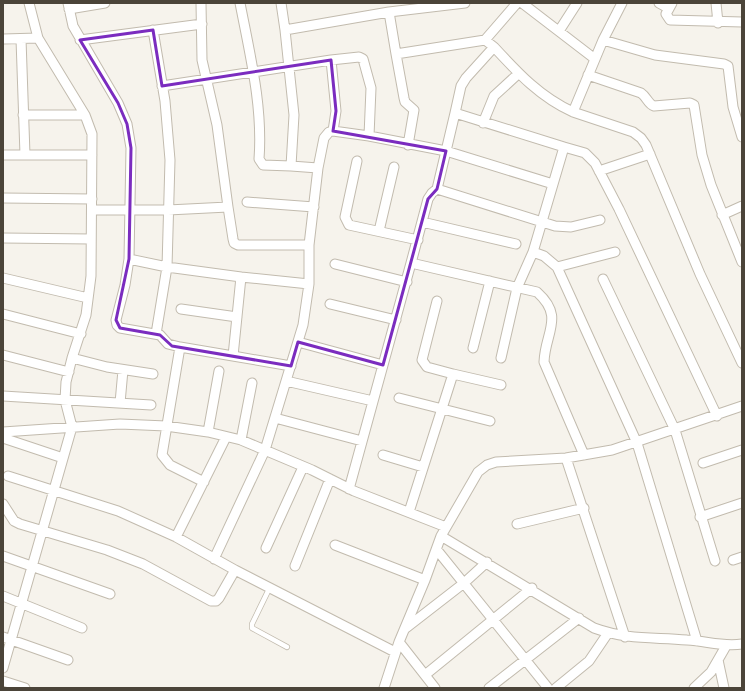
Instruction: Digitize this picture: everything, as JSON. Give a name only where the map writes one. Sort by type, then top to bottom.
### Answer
[{"type":"street","points":[[3,668],[6,639],[21,603],[72,427],[65,400],[72,358],[86,315],[91,276],[92,134],[85,115],[48,57],[38,38],[29,3]]},
{"type":"street","points":[[105,3],[69,6],[73,26],[80,40],[118,103],[127,124],[131,148],[129,259],[125,285],[116,320],[117,325],[120,328],[156,334],[163,338],[168,344],[180,347],[291,366]]},
{"type":"street","points":[[201,3],[202,60],[217,124],[234,243],[238,245],[309,245]]},
{"type":"street","points":[[240,3],[253,73],[259,120],[260,163],[318,168]]},
{"type":"street","points":[[280,3],[285,30],[294,115],[291,166]]},
{"type":"street","points":[[285,30],[389,12],[465,3]]},
{"type":"street","points":[[396,54],[485,40],[517,3]]},
{"type":"street","points":[[522,3],[595,59]]},
{"type":"street","points":[[560,31],[577,3]]},
{"type":"street","points":[[573,112],[603,40],[622,3]]},
{"type":"street","points":[[659,3],[670,6],[666,14],[670,20],[718,23],[742,22]]},
{"type":"street","points":[[716,3],[718,23]]},
{"type":"street","points":[[389,12],[405,102],[414,110],[408,145]]},
{"type":"street","points":[[80,40],[202,24]]},
{"type":"street","points":[[153,30],[168,126],[170,160],[168,267],[156,334]]},
{"type":"street","points":[[21,38],[25,155]]},
{"type":"street","points":[[3,39],[38,38]]},
{"type":"street","points":[[485,40],[518,74],[536,90],[556,104],[573,112],[633,132],[641,138],[650,154],[700,274],[742,364]]},
{"type":"street","points":[[603,40],[655,55],[724,64],[728,66],[734,107],[742,137]]},
{"type":"street","points":[[349,489],[407,282],[428,199],[437,189],[461,86],[494,48]]},
{"type":"street","points":[[162,86],[359,57],[366,63],[371,88],[369,136]]},
{"type":"street","points":[[331,60],[336,111],[333,130]]},
{"type":"street","points":[[483,123],[494,96],[518,74]]},
{"type":"street","points":[[588,75],[641,93],[645,95],[651,105],[654,106],[690,103],[694,105],[702,156],[722,215],[742,262]]},
{"type":"street","points":[[454,113],[585,153],[591,158],[619,209],[717,416]]},
{"type":"street","points":[[23,115],[85,115]]},
{"type":"street","points":[[214,559],[265,450],[303,325],[309,284],[309,245],[318,168],[324,138],[329,132],[333,130],[446,151],[553,184]]},
{"type":"street","points":[[501,358],[518,288],[533,252],[564,147]]},
{"type":"street","points":[[3,155],[92,154]]},
{"type":"street","points":[[599,171],[650,154]]},
{"type":"street","points":[[357,161],[345,217],[346,222],[349,225],[418,240]]},
{"type":"street","points":[[379,231],[394,167]]},
{"type":"street","points":[[437,189],[542,223],[564,227],[600,220]]},
{"type":"street","points":[[3,198],[92,199]]},
{"type":"street","points":[[247,202],[314,207]]},
{"type":"street","points":[[722,215],[742,206]]},
{"type":"street","points":[[92,210],[130,211],[228,207]]},
{"type":"street","points":[[422,222],[516,244]]},
{"type":"street","points":[[3,238],[92,239]]},
{"type":"street","points":[[533,252],[544,256],[557,267],[637,443],[697,640]]},
{"type":"street","points":[[557,267],[615,252]]},
{"type":"street","points":[[129,259],[168,267],[309,284]]},
{"type":"street","points":[[411,263],[536,292],[549,305],[552,320],[544,354],[544,362],[584,455]]},
{"type":"street","points":[[335,264],[407,282]]},
{"type":"street","points":[[233,356],[241,277]]},
{"type":"street","points":[[3,278],[88,298]]},
{"type":"street","points":[[603,279],[674,430],[714,561]]},
{"type":"street","points":[[473,348],[490,281]]},
{"type":"street","points":[[437,302],[422,360],[427,367],[501,385]]},
{"type":"street","points":[[330,304],[396,320]]},
{"type":"street","points":[[181,309],[237,317]]},
{"type":"street","points":[[3,314],[81,334]]},
{"type":"street","points":[[298,342],[383,365]]},
{"type":"street","points":[[180,347],[162,455],[166,461],[204,482]]},
{"type":"street","points":[[3,355],[69,372]]},
{"type":"street","points":[[72,358],[123,370],[153,374]]},
{"type":"street","points":[[120,403],[123,370]]},
{"type":"street","points":[[208,432],[219,371]]},
{"type":"street","points":[[409,512],[453,374]]},
{"type":"street","points":[[286,381],[373,401]]},
{"type":"street","points":[[241,440],[252,383]]},
{"type":"street","points":[[3,396],[151,405]]},
{"type":"street","points":[[399,398],[442,410],[490,420]]},
{"type":"street","points":[[384,688],[395,652],[437,550],[441,536],[478,472],[487,465],[496,462],[566,458],[637,443],[742,406]]},
{"type":"street","points":[[275,418],[362,440]]},
{"type":"street","points":[[3,432],[120,424],[166,426],[208,432],[241,440],[330,479],[349,489],[446,527]]},
{"type":"street","points":[[176,537],[226,437]]},
{"type":"street","points":[[3,438],[63,458]]},
{"type":"street","points":[[703,463],[742,450]]},
{"type":"street","points":[[383,455],[423,467]]},
{"type":"street","points":[[566,458],[584,508],[625,637]]},
{"type":"street","points":[[266,548],[303,467]]},
{"type":"street","points":[[8,476],[118,511],[176,537],[214,559],[395,652]]},
{"type":"street","points":[[295,566],[330,479]]},
{"type":"street","points":[[700,518],[742,502]]},
{"type":"street","points":[[3,504],[14,521],[42,531],[107,550],[143,564],[211,601],[219,598],[235,570]]},
{"type":"street","points":[[517,524],[584,508]]},
{"type":"street","points":[[441,536],[532,588],[594,628],[625,637],[697,640],[726,646],[742,644]]},
{"type":"street","points":[[335,545],[425,580]]},
{"type":"street","points":[[437,550],[548,688]]},
{"type":"street","points":[[3,556],[110,594]]},
{"type":"street","points":[[404,629],[464,583],[487,562]]},
{"type":"street","points":[[425,675],[532,588]]},
{"type":"street","points":[[3,596],[82,628]]},
{"type":"street","points":[[489,688],[525,658],[579,618]]},
{"type":"street","points":[[556,688],[589,661],[608,633]]},
{"type":"street","points":[[6,639],[68,660]]},
{"type":"street","points":[[399,642],[435,688]]},
{"type":"street","points":[[694,688],[711,672],[726,646]]},
{"type":"street","points":[[718,660],[724,688]]},
{"type":"street","points":[[3,680],[24,688]]},
{"type":"lane","points":[[270,587],[252,624],[252,628],[287,647]]},
{"type":"highlighted area","points":[[153,30],[162,86],[331,60],[336,111],[333,131],[446,151],[437,189],[428,199],[383,365],[298,342],[291,366],[172,346],[160,335],[120,328],[116,320],[129,259],[131,148],[127,124],[118,103],[80,40]]}]
